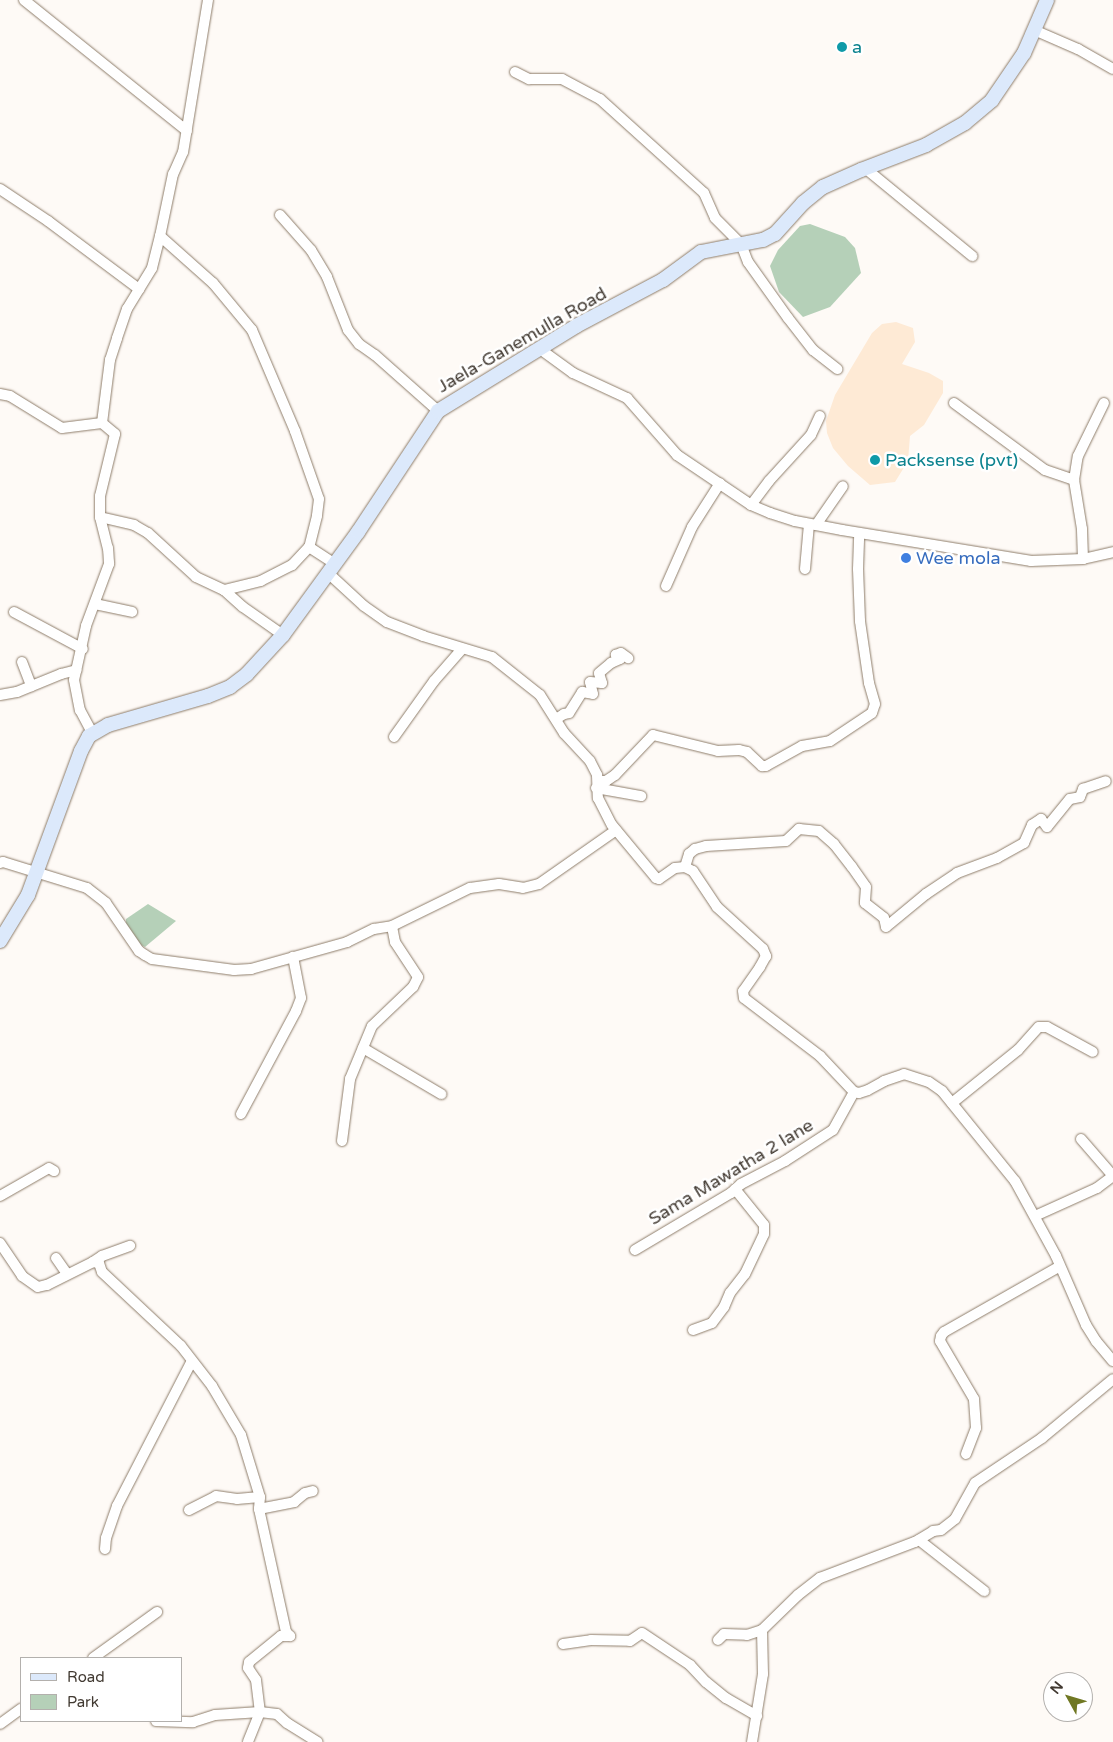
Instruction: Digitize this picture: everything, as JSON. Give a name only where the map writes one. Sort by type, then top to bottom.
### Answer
[{"type":"main road","name":"Jaela-Ganemulla Road","points":[[92,733],[108,725],[208,696],[230,687],[253,669],[284,635],[330,568],[358,532],[438,411],[540,350],[576,326],[663,280],[701,252],[763,240],[775,234],[812,194],[865,168],[946,135],[992,100],[1024,53],[1047,0]]},
{"type":"main road","points":[[0,941],[28,895],[81,751],[92,733]]},
{"type":"street","points":[[24,0],[187,131]]},
{"type":"street","points":[[102,423],[110,360],[127,309],[152,268],[173,174],[183,152],[208,0]]},
{"type":"street","points":[[1034,30],[1078,49],[1113,69]]},
{"type":"street","points":[[515,72],[529,79],[562,79],[600,99],[704,193],[715,218],[741,244],[748,262],[788,318],[813,350],[837,369]]},
{"type":"street","points":[[865,168],[972,256]]},
{"type":"street","points":[[0,189],[48,221],[139,289]]},
{"type":"street","points":[[280,215],[311,250],[327,277],[348,330],[359,344],[375,354],[438,411]]},
{"type":"street","points":[[160,236],[213,283],[252,330],[295,431],[319,499],[314,535],[309,547],[292,565],[276,575],[246,586],[224,590]]},
{"type":"street","points":[[540,350],[573,373],[627,398],[677,455],[751,505],[770,513],[812,524],[859,533],[1031,561],[1083,559],[1113,552]]},
{"type":"street","points":[[0,394],[10,396],[62,428],[102,423],[115,434],[100,496],[100,517],[108,548],[109,564],[86,626],[74,680],[80,710],[92,733]]},
{"type":"street","points":[[954,403],[1045,470],[1074,480]]},
{"type":"street","points":[[1083,559],[1082,529],[1074,480],[1078,456],[1104,403]]},
{"type":"street","points":[[751,505],[769,481],[811,435],[820,416]]},
{"type":"street","points":[[666,586],[692,527],[720,483]]},
{"type":"street","points":[[805,569],[812,524],[843,486]]},
{"type":"street","points":[[100,517],[134,526],[148,533],[196,577],[224,590],[243,607],[284,635]]},
{"type":"street","points":[[597,784],[615,775],[653,735],[718,751],[739,750],[747,752],[755,762],[766,766],[802,746],[830,741],[872,713],[874,704],[860,621],[859,533]]},
{"type":"street","points":[[309,547],[330,568],[358,602],[387,622],[423,636],[492,657],[540,695],[564,732],[590,762],[597,784],[598,798],[616,830],[656,878],[659,880],[675,868],[685,867],[693,872],[717,907],[763,949],[766,956],[760,968],[743,991],[744,998],[820,1056],[854,1092],[868,1090],[884,1081],[904,1074],[929,1082],[942,1091],[1015,1181],[1036,1216],[1086,1325],[1096,1341],[1113,1361]]},
{"type":"street","points":[[95,604],[132,612]]},
{"type":"street","points":[[14,612],[82,650]]},
{"type":"street","points":[[394,737],[434,681],[462,649]]},
{"type":"street","points":[[556,719],[564,714],[569,714],[582,692],[593,694],[590,682],[602,683],[600,673],[611,663],[620,659],[616,655],[621,653],[628,658]]},
{"type":"street","points":[[22,662],[31,686]]},
{"type":"street","points":[[0,695],[17,692],[77,670]]},
{"type":"street","points":[[685,867],[690,854],[695,849],[706,846],[786,841],[799,829],[819,831],[834,844],[852,867],[866,888],[865,903],[884,918],[886,927],[926,894],[957,873],[996,858],[1024,843],[1032,825],[1041,819],[1047,827],[1070,799],[1080,797],[1083,788],[1106,781]]},
{"type":"street","points":[[597,784],[641,796]]},
{"type":"street","points":[[0,863],[4,862],[87,888],[106,903],[139,951],[152,959],[234,970],[251,969],[347,942],[374,929],[392,926],[470,888],[499,884],[523,888],[539,884],[616,830]]},
{"type":"street","points":[[342,1141],[350,1079],[372,1026],[413,987],[418,977],[394,942],[392,926]]},
{"type":"street","points":[[241,1114],[296,1011],[301,998],[292,957]]},
{"type":"street","points":[[952,1103],[1018,1050],[1039,1027],[1047,1027],[1093,1052]]},
{"type":"street","points":[[363,1048],[441,1094]]},
{"type":"street","name":"Sama Mawatha 2 lane","points":[[635,1250],[785,1161],[833,1130],[854,1092]]},
{"type":"street","points":[[1036,1216],[1097,1188],[1113,1176],[1081,1139]]},
{"type":"street","points":[[0,1196],[49,1168],[54,1171]]},
{"type":"street","points":[[693,1330],[712,1323],[724,1307],[730,1293],[745,1274],[764,1234],[764,1225],[735,1189]]},
{"type":"street","points":[[0,1243],[22,1276],[38,1287],[47,1286],[102,1256],[130,1246]]},
{"type":"street","points":[[56,1258],[67,1274]]},
{"type":"street","points":[[93,1262],[99,1263],[102,1272],[174,1338],[212,1386],[241,1435],[260,1497],[259,1509],[286,1632],[290,1636],[281,1636],[249,1662],[248,1668],[257,1687],[260,1712],[248,1742]]},
{"type":"street","points":[[966,1454],[976,1428],[974,1399],[940,1341],[941,1336],[1060,1266]]},
{"type":"street","points":[[105,1549],[106,1538],[117,1506],[192,1361]]},
{"type":"street","points":[[718,1640],[724,1634],[747,1635],[762,1630],[798,1595],[820,1578],[919,1540],[932,1531],[941,1530],[954,1519],[975,1483],[1072,1416],[1113,1379]]},
{"type":"street","points":[[259,1509],[294,1502],[312,1490]]},
{"type":"street","points":[[189,1510],[216,1496],[237,1499],[260,1497]]},
{"type":"street","points":[[919,1540],[984,1591]]},
{"type":"street","points":[[94,1657],[157,1612]]},
{"type":"street","points":[[752,1742],[763,1674],[762,1630]]},
{"type":"street","points":[[563,1644],[592,1640],[630,1642],[642,1634],[690,1665],[706,1682],[726,1698],[757,1716]]},
{"type":"street","points":[[0,1724],[20,1710]]},
{"type":"street","points":[[182,1722],[193,1722],[215,1715],[260,1712],[277,1714],[287,1723],[317,1742]]},
{"type":"shaded area","points":[[896,322],[913,328],[915,342],[902,364],[929,373],[943,381],[943,393],[924,425],[910,436],[908,461],[895,482],[870,485],[848,466],[833,448],[827,433],[826,421],[835,395],[872,333],[882,324]]},
{"type":"green space","points":[[810,224],[845,237],[855,248],[861,273],[830,307],[803,317],[779,292],[770,266],[778,250],[800,226]]},
{"type":"green space","points":[[148,904],[176,921],[145,947],[141,945],[126,923],[126,919]]},
{"type":"place","name":"a","points":[[842,47]]},
{"type":"place","name":"Packsense (pvt)","points":[[875,460]]},
{"type":"place","name":"Wee mola","points":[[906,558]]}]
